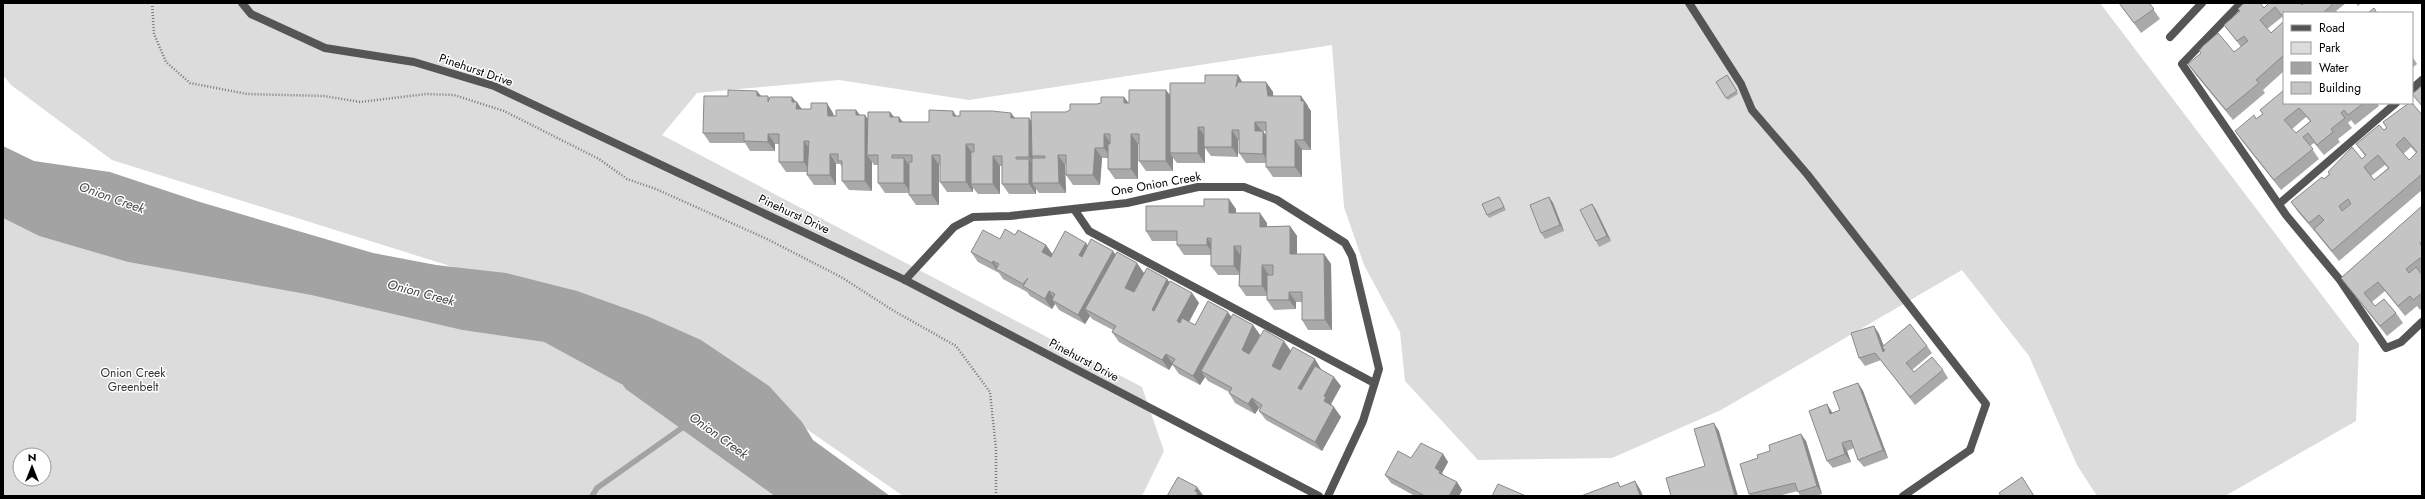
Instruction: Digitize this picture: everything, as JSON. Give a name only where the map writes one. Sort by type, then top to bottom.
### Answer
[{"type":"street","name":"Pinehurst Drive","points":[[242,3],[251,14],[326,48],[414,62],[494,86],[905,280],[1319,496]]},
{"type":"street","points":[[1689,3],[1741,84],[1752,110],[1807,174],[1986,404],[1970,450],[1903,496]]},
{"type":"street","points":[[2170,37],[2202,3]]},
{"type":"street","points":[[2241,3],[2182,64],[2279,204],[2340,280],[2386,348],[2401,342],[2422,322]]},
{"type":"street","points":[[2413,88],[2422,80]]},
{"type":"street","points":[[2279,204],[2395,104]]},
{"type":"street","name":"One Onion Creek","points":[[905,280],[954,227],[973,217],[1127,203],[1198,187],[1244,187],[1277,200],[1345,243],[1352,256],[1379,369],[1363,421],[1328,496]]},
{"type":"street","points":[[1074,209],[1089,231],[1374,383]]},
{"type":"path","points":[[152,3],[154,34],[166,62],[190,83],[247,94],[324,96],[360,102],[426,94],[454,95],[504,111],[599,159],[627,179],[656,189],[767,239],[841,277],[894,311],[956,346],[990,392],[996,449],[996,496]]},
{"type":"green space","points":[[3,3],[2100,3],[2359,344],[2356,421],[2225,496],[2097,496],[2077,465],[2029,356],[1962,270],[1721,410],[1612,458],[1478,460],[1405,381],[1400,332],[1364,265],[1344,207],[1332,45],[969,100],[839,80],[697,93],[662,135],[1142,387],[1164,451],[1142,496],[903,496],[673,336],[112,160],[11,85],[3,75]]},
{"type":"green space","name":"Onion Creek Greenbelt","points":[[3,218],[39,236],[128,262],[311,295],[462,330],[544,342],[621,384],[688,408],[772,485],[787,496],[3,496]]},
{"type":"water","points":[[3,146],[34,161],[110,172],[200,202],[373,253],[436,265],[506,273],[577,291],[647,316],[701,340],[769,386],[802,422],[813,440],[890,496],[787,496],[772,485],[688,408],[621,384],[544,342],[462,330],[311,295],[128,262],[39,236],[3,218]]},
{"type":"building","points":[[2119,3],[2149,3],[2154,9],[2134,23]]},
{"type":"building","points":[[2244,3],[2260,3],[2264,8],[2268,4],[2267,3],[2301,3],[2302,5],[2304,3],[2331,3],[2332,5],[2324,12],[2283,12],[2283,17],[2275,7],[2260,20],[2271,33],[2283,22],[2283,56],[2256,80],[2259,83],[2226,110],[2188,64],[2201,53],[2199,51],[2203,46],[2218,33],[2234,52],[2248,41],[2244,36],[2237,41],[2224,25],[2240,11],[2238,9]]},
{"type":"building","points":[[2374,8],[2376,12],[2369,12]]},
{"type":"building","points":[[1205,75],[1238,75],[1236,87],[1238,82],[1266,82],[1268,96],[1301,96],[1301,101],[1304,101],[1304,140],[1295,140],[1295,167],[1266,167],[1266,122],[1255,122],[1255,131],[1263,131],[1263,154],[1239,153],[1239,130],[1232,130],[1232,147],[1204,147],[1204,127],[1198,127],[1198,153],[1170,153],[1170,83],[1205,83]]},
{"type":"building","points":[[1727,75],[1737,91],[1726,98],[1716,82]]},
{"type":"building","points":[[2422,86],[2422,106],[2413,95],[2413,93]]},
{"type":"building","points":[[728,90],[757,91],[757,96],[768,96],[768,102],[770,97],[792,97],[792,102],[797,102],[796,109],[811,109],[811,103],[827,103],[828,116],[836,116],[836,110],[856,110],[856,115],[865,115],[865,181],[842,181],[842,161],[838,161],[838,154],[830,154],[830,175],[807,175],[809,141],[804,141],[804,162],[779,162],[779,134],[768,134],[768,142],[744,141],[744,133],[703,133],[704,96],[728,96]]},
{"type":"building","points":[[1129,90],[1166,90],[1166,161],[1139,161],[1139,134],[1131,134],[1131,169],[1108,169],[1108,144],[1110,144],[1110,134],[1104,134],[1104,148],[1095,148],[1093,175],[1066,175],[1066,155],[1058,155],[1059,183],[1032,183],[1032,158],[1045,158],[1045,156],[1032,156],[1031,112],[1066,112],[1070,110],[1070,104],[1097,104],[1101,103],[1101,97],[1124,97],[1124,103],[1129,103]]},
{"type":"building","points":[[2283,91],[2283,104],[2363,104],[2348,115],[2344,110],[2341,113],[2345,118],[2331,129],[2333,132],[2317,145],[2308,133],[2303,137],[2313,149],[2274,180],[2235,131],[2254,115],[2256,119],[2263,114],[2260,110]],"holes":[[[2299,108],[2311,121],[2296,133],[2284,120]]]},
{"type":"building","points":[[2408,104],[2413,104],[2422,115],[2422,174],[2332,251],[2314,229],[2324,220],[2319,215],[2309,223],[2291,202],[2322,177],[2324,179],[2330,174],[2328,172],[2352,147],[2362,159],[2366,155],[2356,144],[2379,125],[2384,130],[2387,128],[2383,122]],"holes":[[[2404,137],[2417,152],[2409,160],[2396,145]],[[2378,155],[2389,168],[2374,180],[2364,167]],[[2348,199],[2351,204],[2342,211],[2339,206]]]},
{"type":"building","points":[[929,110],[953,111],[953,116],[960,116],[960,111],[992,111],[1011,113],[1011,118],[1029,118],[1029,157],[1016,157],[1016,159],[1029,159],[1029,184],[1002,184],[1002,156],[993,156],[993,184],[971,184],[971,152],[974,152],[974,144],[966,144],[966,182],[940,182],[940,155],[932,155],[932,195],[909,195],[909,162],[912,162],[912,155],[892,155],[892,158],[904,158],[904,183],[878,183],[878,155],[867,155],[868,112],[890,112],[890,117],[899,117],[899,122],[929,122]]},
{"type":"building","points":[[1499,197],[1504,207],[1487,215],[1482,204]]},
{"type":"building","points":[[1549,197],[1560,225],[1541,233],[1530,205]]},
{"type":"building","points":[[1204,199],[1229,199],[1229,213],[1260,213],[1260,227],[1290,226],[1290,254],[1324,254],[1325,320],[1302,320],[1302,292],[1289,292],[1289,300],[1267,300],[1267,275],[1273,275],[1273,265],[1262,265],[1262,286],[1239,286],[1241,246],[1234,246],[1234,266],[1211,266],[1211,238],[1207,238],[1207,245],[1177,245],[1177,231],[1146,231],[1146,206],[1204,206]]},
{"type":"building","points":[[1592,204],[1607,236],[1596,241],[1580,210]]},
{"type":"building","points":[[2422,206],[2422,242],[2420,243],[2422,246],[2422,260],[2420,258],[2406,269],[2409,273],[2416,267],[2422,275],[2422,293],[2413,300],[2410,296],[2398,306],[2378,282],[2364,293],[2375,306],[2384,299],[2396,313],[2380,326],[2341,278]]},
{"type":"building","points":[[1005,229],[1015,235],[1018,230],[1046,245],[1042,252],[1051,257],[1065,231],[1086,243],[1079,255],[1082,257],[1091,239],[1113,251],[1078,315],[1052,300],[1055,294],[1049,291],[1045,299],[1023,286],[1028,278],[1023,284],[996,269],[999,264],[993,261],[992,263],[971,252],[983,230],[1000,239]]},
{"type":"building","points":[[1117,252],[1137,263],[1125,288],[1134,292],[1147,268],[1167,279],[1152,310],[1154,311],[1170,281],[1192,293],[1177,321],[1180,323],[1182,318],[1195,325],[1208,301],[1228,312],[1193,376],[1172,364],[1175,359],[1166,354],[1162,360],[1112,332],[1116,326],[1085,309]]},
{"type":"building","points":[[1233,314],[1253,325],[1242,350],[1249,354],[1264,330],[1284,341],[1272,366],[1280,370],[1293,347],[1315,359],[1298,388],[1301,390],[1315,366],[1334,377],[1324,396],[1326,397],[1324,401],[1334,407],[1315,442],[1259,411],[1262,405],[1252,398],[1248,404],[1229,393],[1232,388],[1201,371]]},
{"type":"building","points":[[1910,324],[1927,346],[1906,363],[1914,372],[1932,357],[1943,370],[1910,397],[1875,353],[1859,358],[1851,333],[1874,326],[1883,352],[1885,350],[1882,347]]},
{"type":"building","points":[[1858,383],[1883,450],[1858,460],[1851,440],[1842,443],[1845,454],[1827,461],[1809,411],[1827,404],[1830,414],[1840,410],[1833,392]]},
{"type":"building","points":[[1714,423],[1735,496],[1671,496],[1666,478],[1705,466],[1694,429]]},
{"type":"building","points":[[1801,434],[1817,486],[1798,492],[1795,483],[1749,494],[1740,464],[1758,458],[1757,455],[1770,451],[1769,445]]},
{"type":"building","points":[[1421,443],[1443,454],[1435,468],[1440,471],[1439,473],[1457,482],[1449,496],[1425,496],[1385,475],[1398,451],[1411,458]]},
{"type":"building","points":[[1178,477],[1197,487],[1195,491],[1198,493],[1196,496],[1167,496]]},
{"type":"building","points":[[2022,477],[2034,496],[2001,496],[1999,493]]},
{"type":"building","points":[[1635,481],[1640,496],[1581,496],[1618,482],[1620,487]]},
{"type":"building","points":[[1498,484],[1526,496],[1492,496]]},
{"type":"waterway","name":"Onion Creek","points":[[638,377],[804,496]]},
{"type":"waterway","points":[[592,496],[597,488],[696,418]]}]
